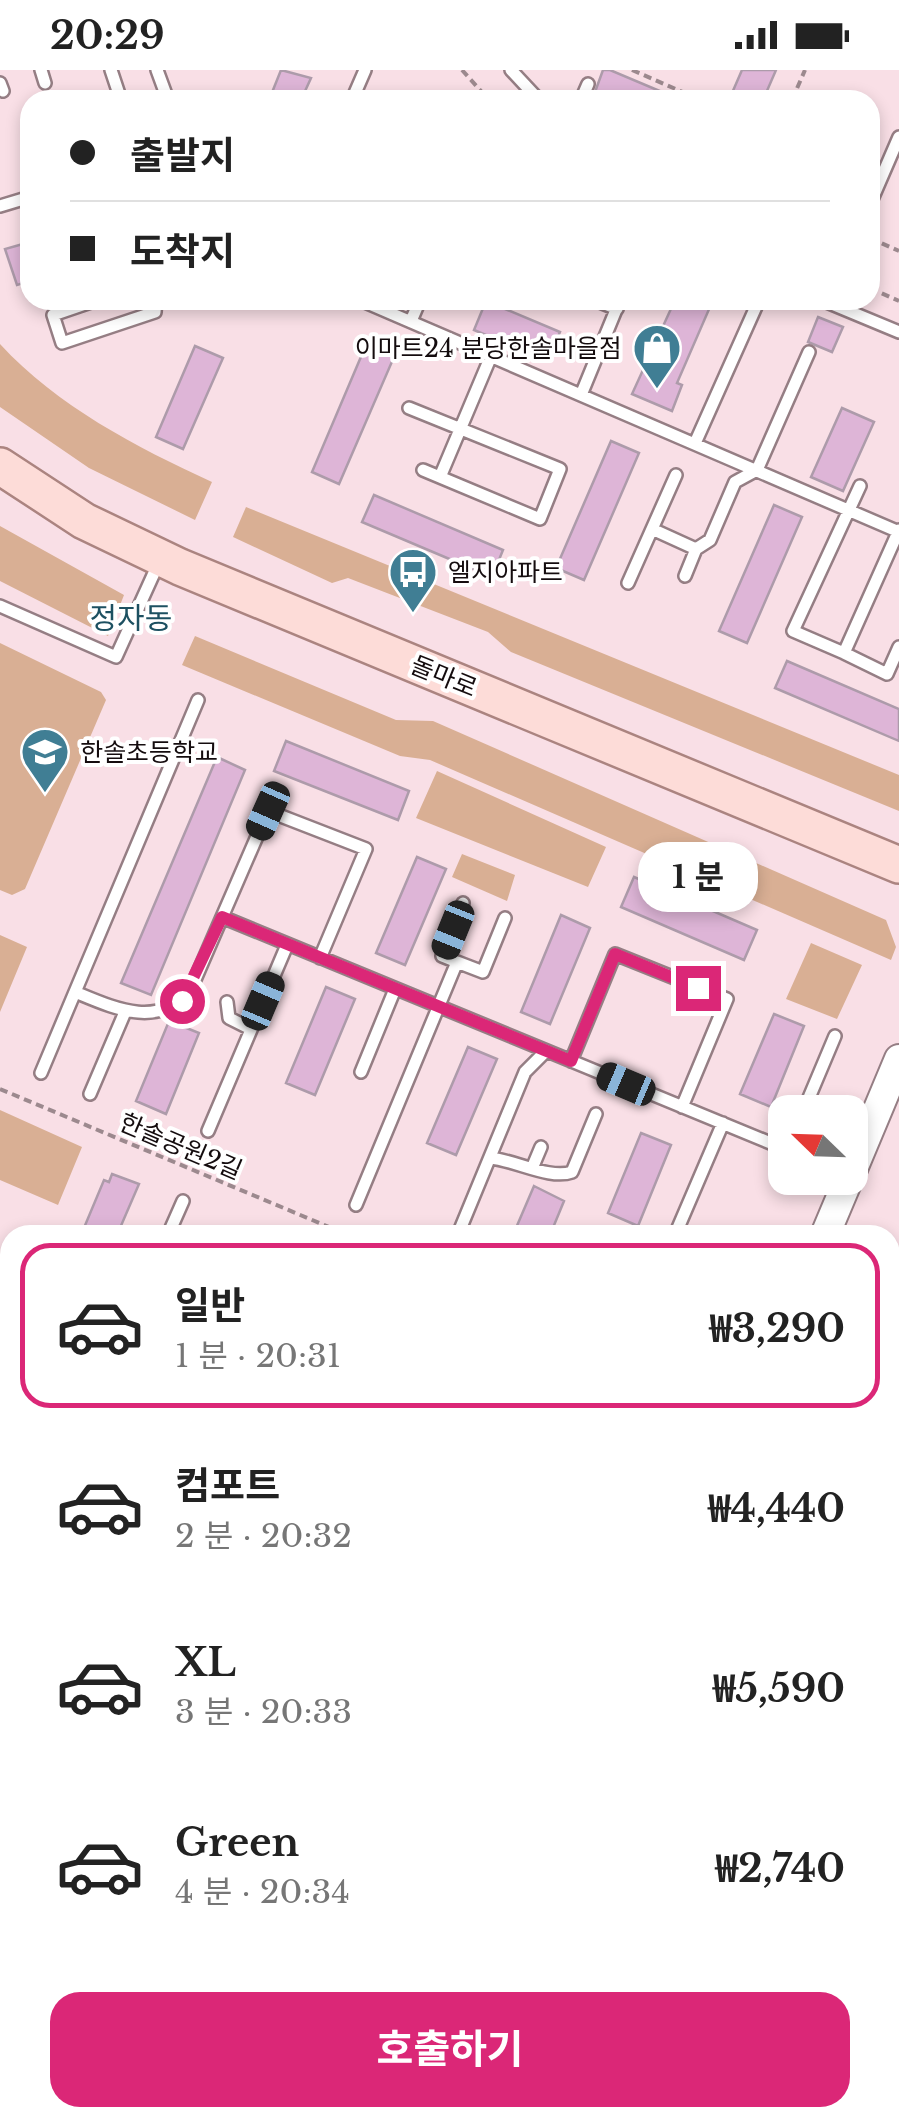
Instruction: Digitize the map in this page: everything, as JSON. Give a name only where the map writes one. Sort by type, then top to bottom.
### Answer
[{"type":"main road","name":"돌마로","points":[[0,466],[67,512],[161,558],[899,865]]},
{"type":"street","points":[[868,1133],[899,1058]]},
{"type":"street","points":[[829,1225],[842,1195]]},
{"type":"lane","points":[[42,70],[46,84]]},
{"type":"lane","points":[[511,70],[530,90]]},
{"type":"lane","points":[[585,90],[588,84]]},
{"type":"lane","points":[[880,181],[899,137]]},
{"type":"lane","points":[[64,310],[47,315],[62,343],[155,310]]},
{"type":"lane","points":[[384,310],[899,531],[844,653]]},
{"type":"lane","points":[[411,321],[416,310]]},
{"type":"lane","points":[[581,395],[616,310]]},
{"type":"lane","points":[[696,441],[755,310]]},
{"type":"lane","points":[[846,310],[899,332]]},
{"type":"lane","points":[[684,576],[696,549],[710,540],[735,482],[756,470],[809,352]]},
{"type":"lane","points":[[440,477],[491,356]]},
{"type":"lane","points":[[409,408],[560,469],[540,519],[424,470]]},
{"type":"lane","points":[[628,584],[676,474]]},
{"type":"lane","points":[[860,486],[793,631],[887,674],[899,647]]},
{"type":"lane","points":[[652,529],[696,549]]},
{"type":"lane","points":[[0,606],[116,657],[161,558]]},
{"type":"lane","points":[[41,1073],[198,700]]},
{"type":"lane","points":[[75,992],[125,1012],[156,1012],[182,1001],[268,811],[366,849],[320,958]]},
{"type":"lane","points":[[464,904],[442,956],[483,972],[505,918]]},
{"type":"lane","points":[[222,917],[768,1142]]},
{"type":"lane","points":[[208,1132],[287,945]]},
{"type":"lane","points":[[571,1061],[615,954],[726,999],[682,1106]]},
{"type":"lane","points":[[356,1205],[457,962]]},
{"type":"lane","points":[[361,1072],[395,989]]},
{"type":"lane","points":[[228,1002],[229,1018],[252,1029]]},
{"type":"lane","points":[[90,1094],[125,1012]]},
{"type":"lane","points":[[810,1095],[835,1036]]},
{"type":"lane","points":[[462,1225],[526,1072],[546,1051]]},
{"type":"lane","points":[[490,1158],[560,1176],[572,1172],[596,1114]]},
{"type":"lane","points":[[679,1225],[722,1123]]},
{"type":"lane","points":[[533,1166],[541,1147]]},
{"type":"lane","points":[[172,1225],[183,1201]]},
{"type":"path","points":[[462,70],[480,90]]},
{"type":"path","points":[[632,70],[677,90]]},
{"type":"path","name":"한솔공원2길","points":[[0,1089],[324,1225]]},
{"type":"shaded area","points":[[0,344],[72,406],[212,482],[195,520],[89,468],[0,407]]},
{"type":"shaded area","points":[[246,507],[899,775],[899,811],[511,652],[488,632],[348,578],[332,583],[233,537]]},
{"type":"shaded area","points":[[0,526],[124,595],[108,636],[0,581]]},
{"type":"shaded area","points":[[195,636],[396,720],[433,721],[886,920],[896,947],[891,960],[430,760],[400,756],[182,665]]},
{"type":"shaded area","points":[[0,643],[101,692],[106,700],[25,889],[12,895],[0,890]]},
{"type":"shaded area","points":[[437,771],[606,847],[588,887],[416,818]]},
{"type":"shaded area","points":[[462,854],[515,875],[507,901],[452,877]]},
{"type":"shaded area","points":[[0,935],[27,947],[0,1012]]},
{"type":"shaded area","points":[[811,943],[862,965],[837,1019],[786,999]]},
{"type":"shaded area","points":[[0,1110],[82,1147],[58,1205],[0,1180]]},
{"type":"building","points":[[281,70],[311,78],[306,90],[273,90]]},
{"type":"building","points":[[603,70],[610,70],[657,90],[596,90]]},
{"type":"building","points":[[742,70],[776,70],[767,90],[733,90]]},
{"type":"building","points":[[20,245],[20,284],[17,285],[5,249]]},
{"type":"building","points":[[482,310],[507,310],[560,332],[548,361],[474,330]]},
{"type":"building","points":[[670,310],[709,310],[677,383],[682,385],[672,411],[632,394]]},
{"type":"building","points":[[818,317],[843,327],[832,352],[808,342]]},
{"type":"building","points":[[366,345],[394,357],[339,484],[312,472]]},
{"type":"building","points":[[195,346],[223,358],[183,449],[156,437]]},
{"type":"building","points":[[842,408],[874,422],[843,491],[811,477]]},
{"type":"building","points":[[611,441],[639,453],[584,580],[556,568]]},
{"type":"building","points":[[374,495],[503,550],[492,577],[362,522]]},
{"type":"building","points":[[774,505],[802,517],[747,643],[719,631]]},
{"type":"building","points":[[787,661],[899,709],[899,741],[775,688]]},
{"type":"building","points":[[286,741],[409,791],[398,820],[274,771]]},
{"type":"building","points":[[217,757],[245,770],[151,995],[121,983]]},
{"type":"building","points":[[417,857],[446,869],[405,965],[376,953]]},
{"type":"building","points":[[634,877],[757,930],[744,960],[621,907]]},
{"type":"building","points":[[561,915],[590,928],[550,1024],[521,1012]]},
{"type":"building","points":[[326,987],[355,999],[315,1095],[286,1083]]},
{"type":"building","points":[[774,1014],[804,1026],[776,1095],[768,1095],[768,1106],[740,1094]]},
{"type":"building","points":[[169,1021],[199,1033],[166,1114],[136,1101]]},
{"type":"building","points":[[468,1047],[497,1059],[456,1155],[427,1143]]},
{"type":"building","points":[[641,1133],[671,1145],[638,1225],[608,1213]]},
{"type":"building","points":[[112,1174],[139,1184],[121,1225],[85,1225],[104,1180],[109,1182]]},
{"type":"building","points":[[534,1186],[564,1201],[554,1225],[517,1225]]},
{"type":"place","name":"이마트24 분당한솔마을점","points":[[657,390]]},
{"type":"place","name":"엘지아파트","points":[[413,614]]},
{"type":"place","name":"한솔초등학교","points":[[45,794]]},
{"type":"district","name":"정자동","points":[[131,619]]},
{"type":"route","points":[[182,1001],[222,917],[571,1061],[615,954],[698,988]]}]
